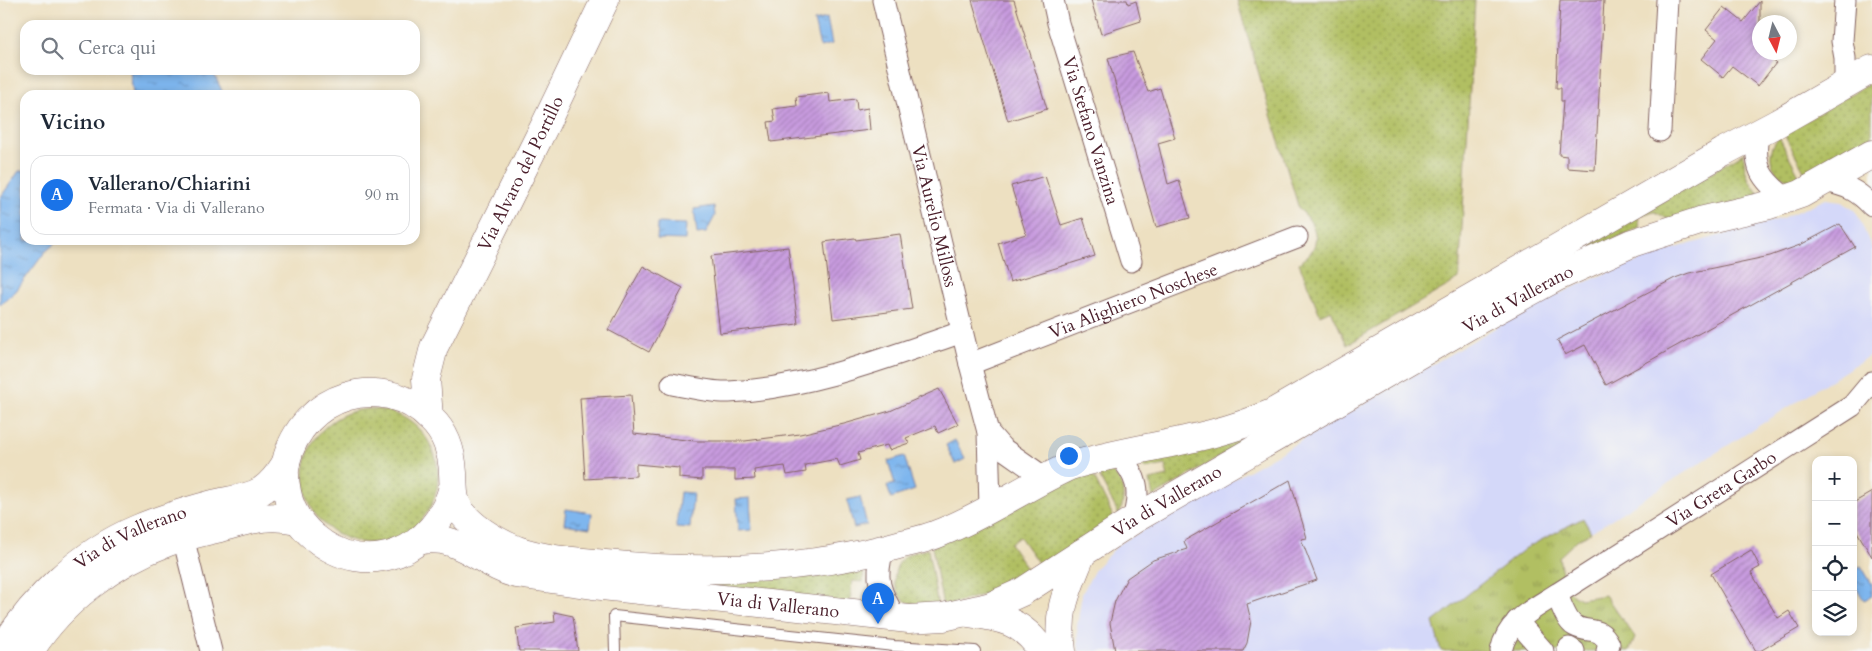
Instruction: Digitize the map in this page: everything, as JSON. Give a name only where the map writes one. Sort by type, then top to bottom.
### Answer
[{"type":"street","name":"Via Alvaro del Portillo","points":[[429,417],[426,379],[434,347],[605,0]]},
{"type":"street","name":"Via Aurelio Milloss","points":[[883,0],[962,332],[988,432],[990,508]]},
{"type":"street","name":"Via Stefano Vanzina","points":[[1053,0],[1058,23],[1131,261]]},
{"type":"street","points":[[1660,131],[1667,0]]},
{"type":"street","points":[[1845,0],[1842,41],[1845,58],[1845,85]]},
{"type":"street","name":"Via di Vallerano","points":[[0,651],[20,622],[50,588],[105,545],[135,529],[171,516],[258,493],[272,482],[286,463],[302,427],[323,407],[340,397],[348,395],[376,393],[405,400],[420,409],[440,430],[446,442],[452,462],[455,500],[460,511],[486,533],[514,549],[540,557],[661,569],[726,570],[794,566],[883,550],[940,533],[1070,466],[1239,427],[1272,413],[1872,69]]},
{"type":"street","points":[[1758,133],[1756,154],[1758,168],[1767,183],[1787,199]]},
{"type":"street","name":"Via di Vallerano","points":[[418,541],[441,539],[457,543],[504,571],[533,577],[895,617],[929,618],[965,613],[991,606],[1013,596],[1133,520],[1556,277],[1640,240],[1700,221],[1787,199],[1825,181],[1872,154]]},
{"type":"street","points":[[1825,181],[1839,184],[1858,192],[1872,206]]},
{"type":"street","name":"Via Alighiero Noschese","points":[[970,364],[1297,237]]},
{"type":"street","points":[[672,384],[727,393],[788,385],[836,374],[962,332]]},
{"type":"street","name":"Via Alvaro del Portillo","points":[[376,393],[402,381],[434,347]]},
{"type":"street","name":"Via Greta Garbo","points":[[1517,621],[1852,406],[1872,382]]},
{"type":"street","name":"Via Aurelio Milloss","points":[[988,432],[1002,448],[1045,478]]},
{"type":"street","points":[[1118,454],[1130,468],[1136,484],[1138,503],[1133,520]]},
{"type":"street","name":"Via di Vallerano","points":[[286,463],[285,480],[287,496],[298,520],[308,532],[324,544],[339,553],[356,558],[392,555],[418,541],[442,515],[450,499],[453,487]]},
{"type":"street","name":"Via di Vallerano","points":[[30,651],[50,624],[67,606],[104,576],[139,554],[183,537],[261,517],[282,517],[298,520]]},
{"type":"street","points":[[183,537],[211,651]]},
{"type":"street","points":[[883,550],[879,563],[878,582],[882,595],[895,617]]},
{"type":"street","points":[[1062,651],[1060,632],[1062,609],[1082,553]]},
{"type":"street","points":[[1561,592],[1570,622],[1576,627],[1598,632],[1605,637],[1609,644],[1607,651]]},
{"type":"street","points":[[965,613],[996,617],[1016,625],[1027,632],[1042,651]]},
{"type":"street","points":[[1501,651],[1504,638],[1517,621],[1543,651]]},
{"type":"street","points":[[1568,651],[1569,648],[1574,651]]},
{"type":"lane","points":[[615,651],[614,616],[858,647],[975,651]]},
{"type":"shaded area","points":[[1826,199],[1841,201],[1854,210],[1858,215],[1872,249],[1872,354],[1591,532],[1582,518],[1433,622],[1441,651],[1079,651],[1077,627],[1082,594],[1095,569],[1119,544],[1538,303],[1604,274],[1672,249],[1780,219]]},
{"type":"green space","points":[[1237,0],[1475,0],[1459,279],[1347,345],[1331,310],[1320,315],[1299,263],[1311,252],[1314,246],[1314,228],[1299,209]]},
{"type":"green space","points":[[1872,82],[1872,141],[1808,178],[1784,134]]},
{"type":"green space","points":[[1779,137],[1802,181],[1785,178],[1774,169],[1771,153]]},
{"type":"green space","points":[[1744,153],[1748,176],[1753,187],[1761,196],[1669,220],[1654,211],[1638,216],[1640,227],[1539,274]]},
{"type":"green space","points":[[371,409],[397,414],[408,420],[418,429],[427,439],[433,450],[438,476],[433,502],[427,513],[418,523],[408,532],[397,538],[371,543],[345,538],[334,532],[324,523],[315,513],[309,502],[304,476],[309,450],[315,439],[324,429],[334,420],[345,414]]},
{"type":"green space","points":[[1274,424],[1153,497],[1150,480],[1168,476],[1165,465],[1145,469],[1140,461]]},
{"type":"green space","points":[[1096,470],[1105,470],[1118,478],[1123,491],[1122,507],[1119,515]]},
{"type":"green space","points":[[1091,471],[1114,518],[1041,567],[1020,537],[1010,543],[1031,575],[1011,586],[943,607],[932,547]]},
{"type":"green space","points":[[1583,518],[1591,532],[1577,540],[1559,557],[1565,589],[1580,599],[1605,595],[1635,637],[1629,651],[1441,651],[1433,622],[1526,548]]},
{"type":"green space","points":[[928,549],[938,607],[922,607],[911,604],[902,598],[895,586],[895,573],[901,561],[906,556]]},
{"type":"green space","points":[[864,565],[863,582],[852,581],[850,603],[674,582]]},
{"type":"water","points":[[827,18],[832,44],[820,47],[814,21]]},
{"type":"water","points":[[131,75],[214,75],[222,90],[132,90]]},
{"type":"water","points":[[20,171],[20,245],[53,245],[45,252],[16,291],[0,305],[0,198]]},
{"type":"water","points":[[714,206],[715,216],[706,233],[697,234],[694,209]]},
{"type":"water","points":[[658,223],[686,224],[685,240],[657,239]]},
{"type":"water","points":[[955,440],[965,459],[955,464],[946,445]]},
{"type":"water","points":[[904,456],[915,490],[891,498],[887,486],[895,484],[888,461]]},
{"type":"water","points":[[680,492],[693,493],[690,528],[676,527]]},
{"type":"water","points":[[860,497],[867,525],[854,528],[847,500]]},
{"type":"water","points":[[750,498],[752,530],[738,531],[736,499]]},
{"type":"water","points":[[566,509],[592,513],[590,528],[564,524]]},
{"type":"water","points":[[1861,566],[1872,584],[1872,596],[1864,600],[1857,589],[1857,568]]},
{"type":"building","points":[[972,0],[1014,0],[1047,109],[1008,121]]},
{"type":"building","points":[[1091,0],[1127,0],[1128,4],[1136,1],[1141,21],[1101,34]]},
{"type":"building","points":[[1560,0],[1604,0],[1595,170],[1567,168],[1567,156],[1559,155],[1563,101],[1561,101],[1561,88],[1556,88]]},
{"type":"building","points":[[1760,1],[1760,15],[1752,15],[1752,60],[1772,60],[1776,63],[1758,86],[1732,66],[1723,77],[1701,59],[1717,39],[1706,30],[1724,7],[1743,22]]},
{"type":"building","points":[[1133,52],[1148,92],[1160,88],[1175,138],[1158,143],[1168,184],[1179,180],[1190,218],[1156,227],[1108,58]]},
{"type":"building","points":[[829,93],[830,102],[856,99],[857,110],[868,108],[870,130],[771,142],[768,122],[775,121],[773,109],[797,106],[796,97]]},
{"type":"building","points":[[1045,176],[1061,225],[1083,218],[1095,256],[1010,282],[998,243],[1026,234],[1011,186]]},
{"type":"building","points":[[1840,224],[1855,247],[1606,385],[1585,345],[1565,355],[1557,340],[1675,278],[1689,273],[1770,256],[1800,245]]},
{"type":"building","points":[[900,234],[912,309],[833,319],[824,242]]},
{"type":"building","points":[[788,247],[798,324],[720,333],[711,256]]},
{"type":"building","points":[[643,266],[683,288],[649,352],[608,330]]},
{"type":"building","points":[[939,389],[958,424],[938,433],[935,426],[906,438],[909,443],[889,450],[887,445],[858,453],[860,460],[840,466],[837,459],[805,465],[806,472],[787,475],[785,466],[754,470],[755,479],[735,480],[735,470],[702,470],[702,480],[679,478],[679,468],[636,464],[636,476],[585,479],[580,398],[631,395],[634,434],[695,441],[745,441],[800,434],[844,424],[890,411]]},
{"type":"building","points":[[1290,480],[1307,538],[1301,539],[1317,580],[1247,604],[1251,621],[1247,643],[1243,651],[1115,651],[1110,623],[1115,601],[1127,578],[1153,560],[1187,549],[1184,541]]},
{"type":"building","points":[[1872,492],[1872,557],[1857,532],[1857,501]]},
{"type":"building","points":[[1751,550],[1760,567],[1751,572],[1778,618],[1789,611],[1799,628],[1760,651],[1756,651],[1711,574]]},
{"type":"building","points":[[554,612],[573,616],[578,651],[519,651],[516,628],[555,622]]},
{"type":"place","name":"Vallerano/Chiarini","points":[[878,624]]}]
